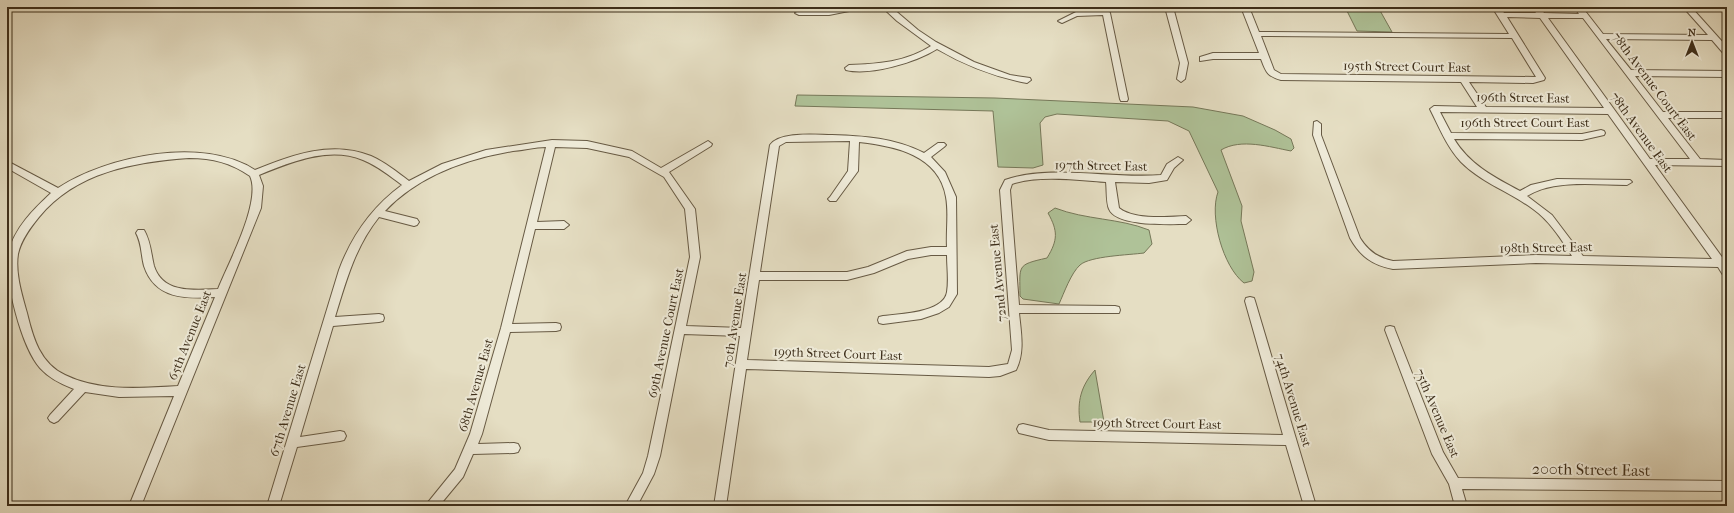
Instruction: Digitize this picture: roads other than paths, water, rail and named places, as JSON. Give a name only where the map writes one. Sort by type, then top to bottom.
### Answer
[{"type":"street","points":[[799,13],[829,13],[859,7]]},
{"type":"street","points":[[886,7],[910,28],[936,46],[992,72],[1016,79],[1028,80]]},
{"type":"street","points":[[1169,7],[1184,63],[1181,80]]},
{"type":"street","points":[[1203,59],[1213,56],[1264,56],[1245,7]]},
{"type":"street","points":[[1496,7],[1515,36]]},
{"type":"street","name":"78th Avenue East","points":[[1536,7],[1727,272]]},
{"type":"street","name":"78th Avenue Court East","points":[[1578,7],[1697,162]]},
{"type":"street","points":[[1687,7],[1727,52]]},
{"type":"street","points":[[1062,21],[1076,14],[1105,10],[1124,99]]},
{"type":"street","points":[[1501,15],[1584,16]]},
{"type":"street","points":[[1256,34],[1515,36]]},
{"type":"street","name":"195th Street Court East","points":[[1264,56],[1270,71],[1274,75],[1284,78],[1533,80],[1540,78],[1540,74],[1515,36]]},
{"type":"street","points":[[1601,36],[1714,38]]},
{"type":"street","points":[[849,68],[894,64],[913,59],[936,46]]},
{"type":"street","points":[[1629,73],[1727,74]]},
{"type":"street","points":[[1464,80],[1483,109]]},
{"type":"street","name":"196th Street East","points":[[1449,136],[1434,109],[1611,111]]},
{"type":"street","points":[[1661,115],[1727,115]]},
{"type":"street","name":"198th Street East","points":[[1318,124],[1317,135],[1355,238],[1361,249],[1374,260],[1393,265],[1536,260],[1720,263]]},
{"type":"street","name":"196th Street Court East","points":[[1449,136],[1582,137],[1601,133]]},
{"type":"street","points":[[1449,136],[1465,159],[1479,172],[1547,215],[1564,234],[1580,260]]},
{"type":"street","name":"70th Avenue East","points":[[720,506],[775,144],[786,139],[855,139]]},
{"type":"street","points":[[833,199],[853,170],[855,139],[882,140],[905,147],[924,157],[939,170],[949,188],[951,197],[952,294],[942,306],[927,313],[883,320]]},
{"type":"street","points":[[181,390],[119,392],[72,384],[58,377],[35,356],[30,346],[22,317],[13,255],[22,231],[37,212],[57,192],[96,173],[123,164],[155,158],[203,156],[223,157],[240,164],[254,174],[306,156],[327,152],[347,153],[367,158],[409,185],[442,167],[478,154],[521,146],[552,143],[589,144],[625,152],[644,160],[661,172],[708,144]]},
{"type":"street","name":"68th Avenue East","points":[[431,506],[455,478],[476,434],[506,328],[552,143]]},
{"type":"street","points":[[924,157],[941,145]]},
{"type":"street","name":"197th Street East","points":[[1015,178],[1030,177],[1147,180],[1164,178],[1170,166],[1178,160]]},
{"type":"street","points":[[1648,162],[1727,162]]},
{"type":"street","points":[[7,164],[57,192]]},
{"type":"street","name":"69th Avenue Court East","points":[[631,506],[645,481],[654,456],[695,257],[695,224],[691,209],[682,193],[672,180],[661,172]]},
{"type":"street","name":"65th Avenue East","points":[[135,506],[256,208],[258,180],[254,174]]},
{"type":"street","name":"72nd Avenue East","points":[[1008,368],[1014,363],[1017,350],[1005,190],[1008,182],[1015,178]]},
{"type":"street","points":[[1110,180],[1114,209],[1122,215],[1137,218],[1186,220]]},
{"type":"street","points":[[1519,196],[1534,187],[1557,182],[1627,182]]},
{"type":"street","name":"67th Avenue East","points":[[273,506],[350,253],[360,235],[378,213],[409,185]]},
{"type":"street","points":[[378,213],[414,222]]},
{"type":"street","points":[[532,226],[564,225]]},
{"type":"street","points":[[141,233],[147,243],[149,265],[152,276],[162,286],[177,292],[221,293]]},
{"type":"street","points":[[755,276],[846,276],[870,270],[907,254],[931,251],[952,251]]},
{"type":"street","name":"74th Avenue East","points":[[1250,301],[1310,506]]},
{"type":"street","points":[[1014,309],[1115,310]]},
{"type":"street","points":[[328,322],[379,318]]},
{"type":"street","name":"68th Avenue East","points":[[506,328],[556,327]]},
{"type":"street","points":[[681,330],[747,332]]},
{"type":"street","name":"75th Avenue East","points":[[1390,330],[1438,454],[1455,483],[1461,506]]},
{"type":"street","name":"199th Street Court East","points":[[741,364],[989,372],[1000,371],[1008,368]]},
{"type":"street","points":[[54,418],[83,386]]},
{"type":"street","name":"199th Street Court East","points":[[1023,429],[1049,435],[1291,440]]},
{"type":"street","points":[[291,443],[340,436]]},
{"type":"street","name":"68th Avenue East","points":[[470,449],[514,448]]},
{"type":"street","name":"200th Street East","points":[[1455,483],[1727,486]]}]
